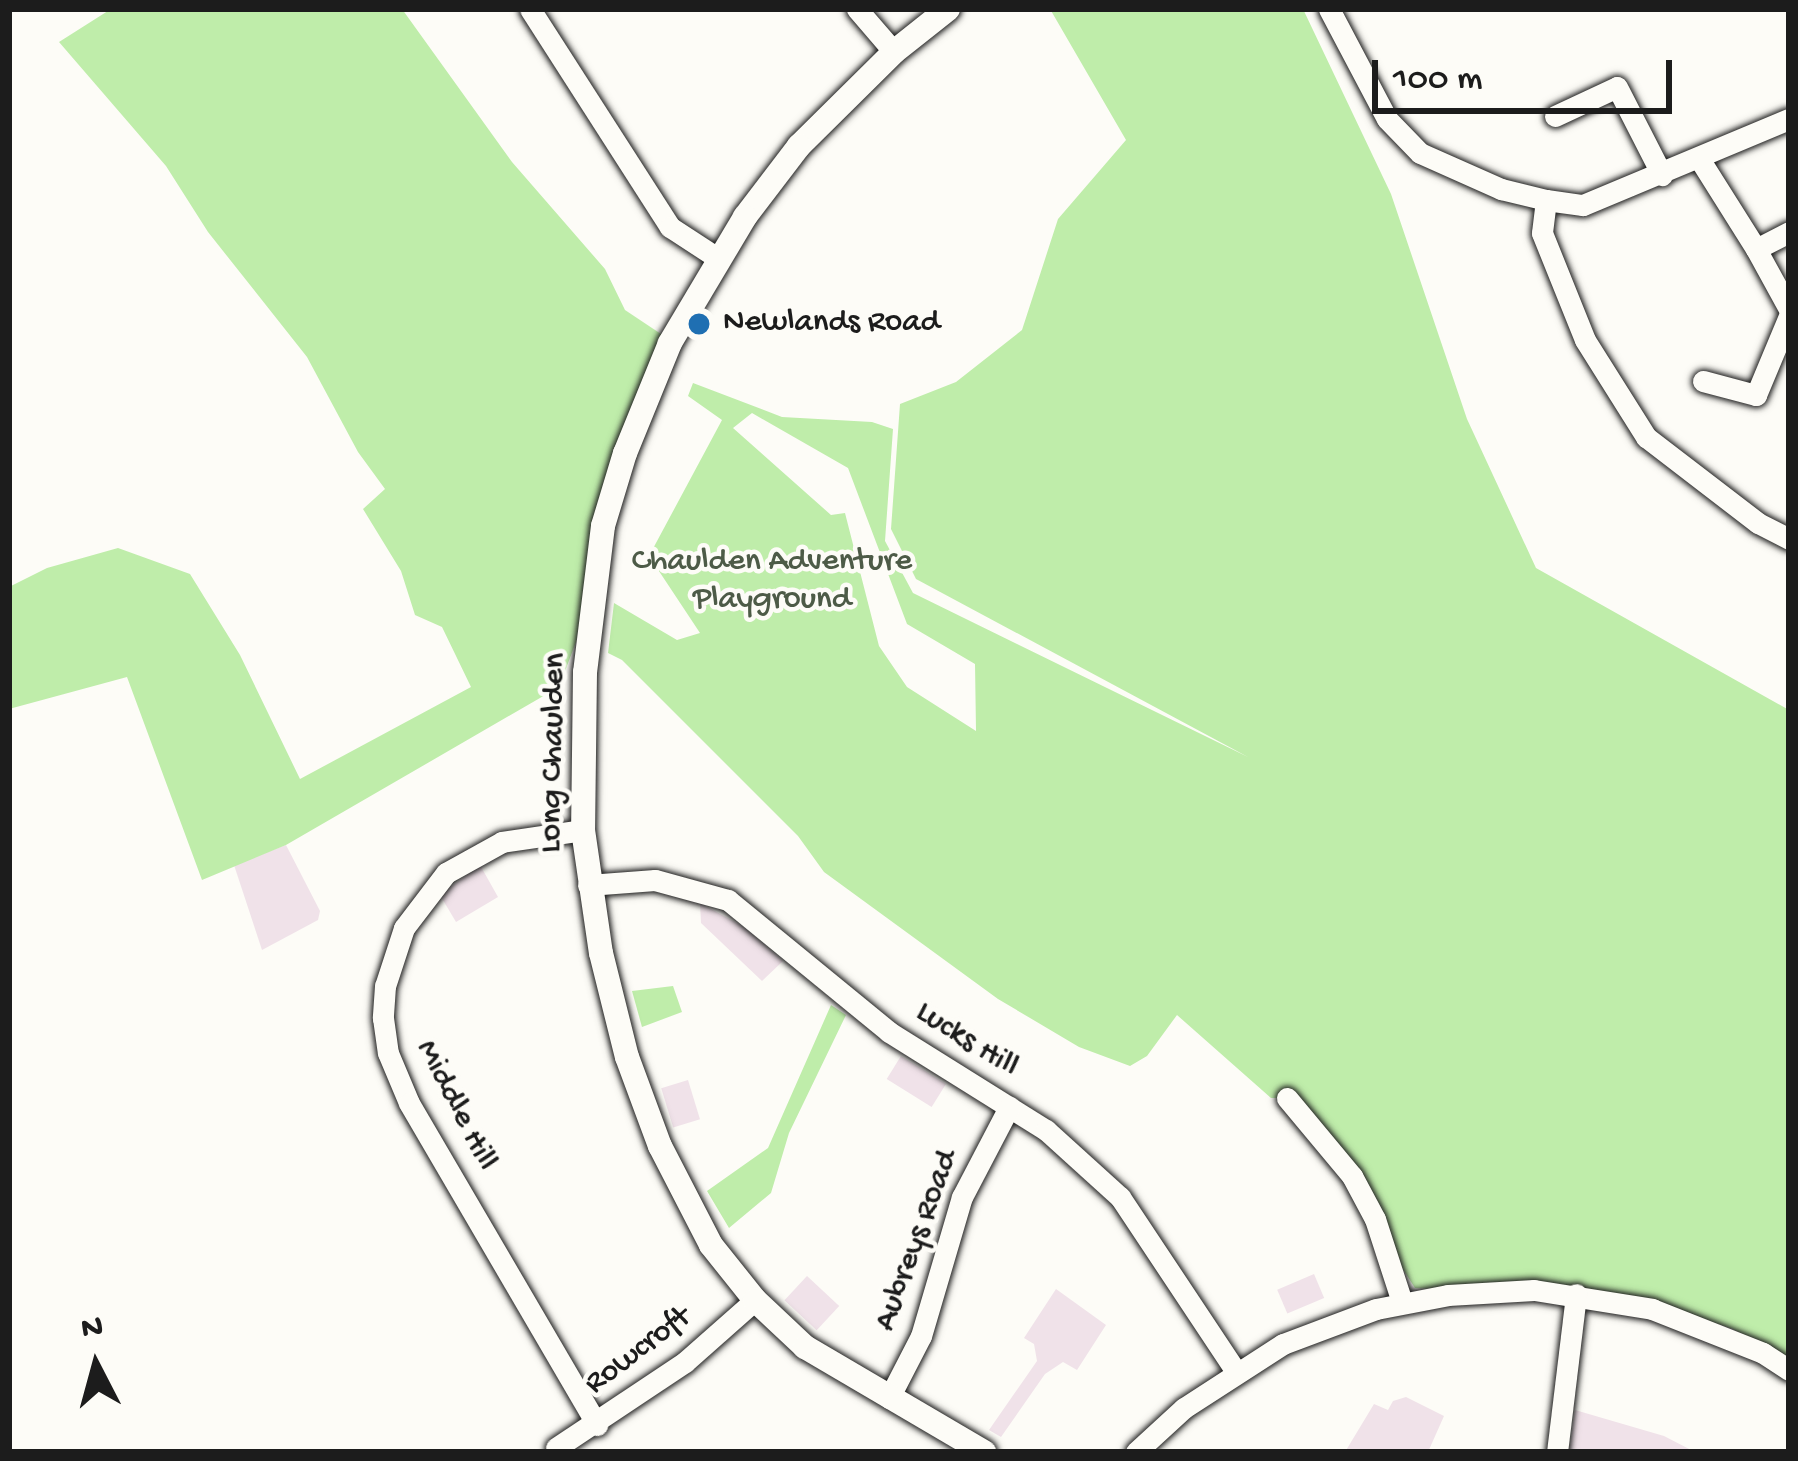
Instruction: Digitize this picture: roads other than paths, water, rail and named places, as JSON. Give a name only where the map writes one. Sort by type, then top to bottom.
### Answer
[{"type":"street","points":[[530,9],[670,227],[719,259]]},
{"type":"street","points":[[857,9],[893,52]]},
{"type":"street","name":"Long Chaulden","points":[[948,9],[893,52],[799,146],[719,259],[656,376],[603,526],[585,672],[583,830],[588,885],[616,1020],[660,1146],[711,1245],[755,1300],[805,1347],[984,1452]]},
{"type":"street","points":[[1329,9],[1387,119],[1420,153],[1501,189],[1546,200],[1583,205],[1789,119]]},
{"type":"street","points":[[1555,116],[1617,87],[1663,175]]},
{"type":"street","points":[[1700,160],[1789,312],[1756,395],[1702,380]]},
{"type":"street","points":[[1546,200],[1542,233],[1585,340],[1646,437],[1758,523],[1789,538]]},
{"type":"street","points":[[1756,249],[1789,232]]},
{"type":"street","name":"Middle Hill","points":[[583,830],[502,842],[446,873],[404,928],[385,986],[383,1018],[388,1053],[409,1103],[597,1425]]},
{"type":"street","name":"Lucks Hill","points":[[588,885],[655,880],[728,900],[889,1033],[1046,1130],[1120,1197],[1235,1370]]},
{"type":"street","points":[[1287,1098],[1352,1176],[1376,1219],[1402,1302]]},
{"type":"street","name":"Aubreys Road","points":[[889,1398],[921,1336],[962,1197],[1009,1107]]},
{"type":"street","points":[[1136,1452],[1235,1370],[1333,1324],[1402,1302],[1490,1291],[1576,1294],[1652,1309],[1711,1330],[1789,1370]]},
{"type":"street","points":[[1556,1452],[1576,1294]]},
{"type":"street","name":"Rowcroft","points":[[556,1448],[685,1363],[755,1300]]},
{"type":"place","name":"Newlands Road","points":[[699,324]]},
{"type":"park label","name":"Chaulden Adventure Playground","points":[[772,582]]}]
